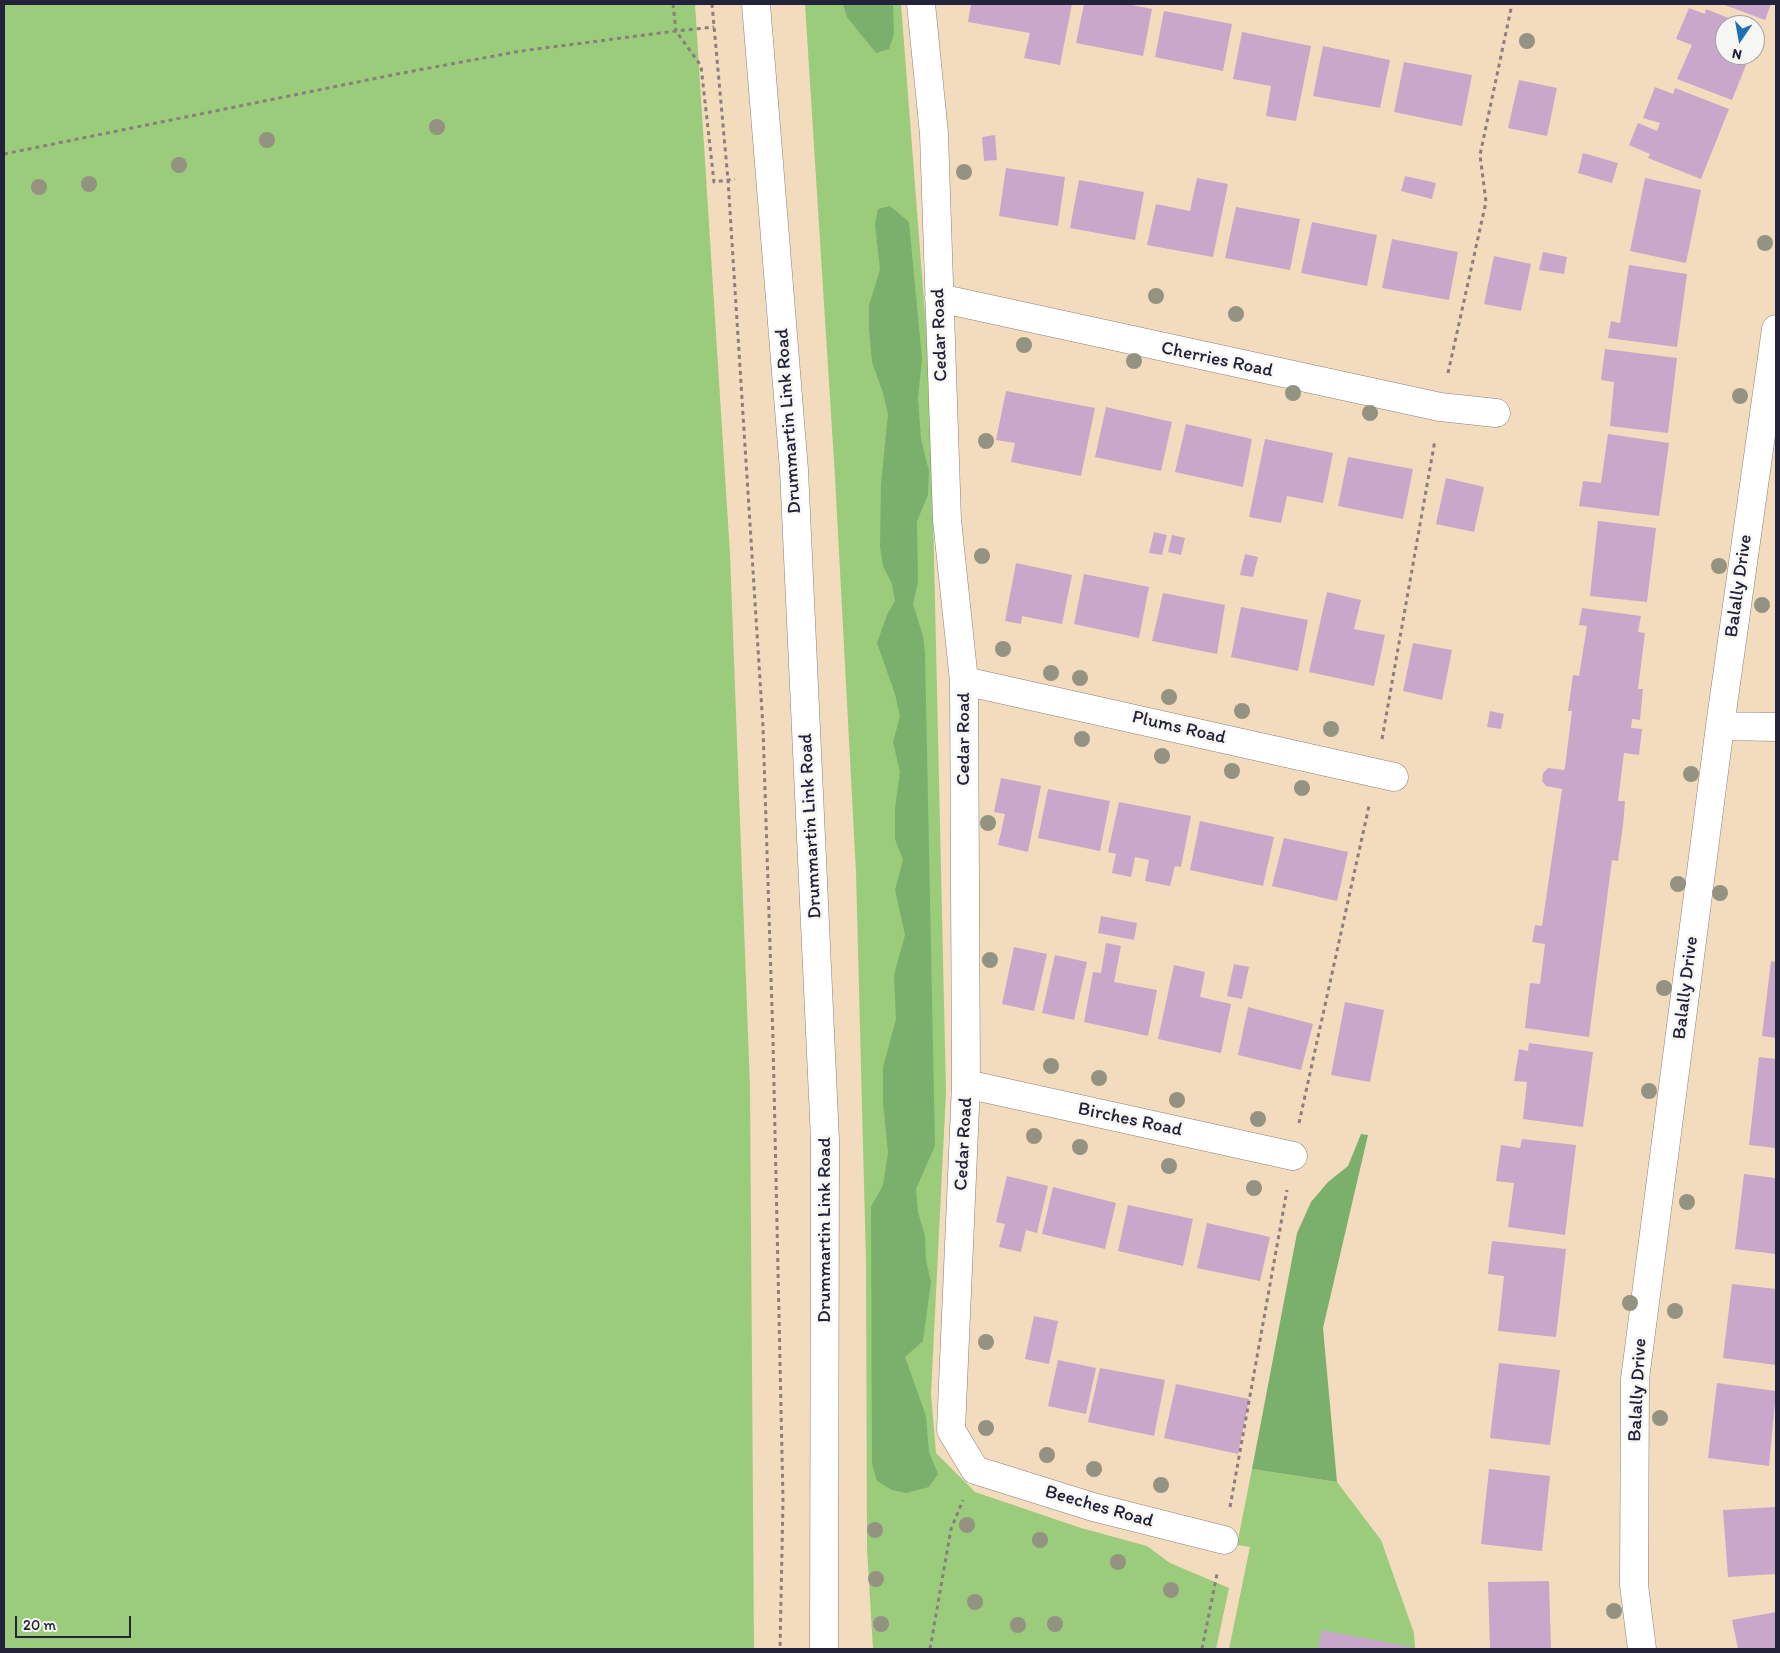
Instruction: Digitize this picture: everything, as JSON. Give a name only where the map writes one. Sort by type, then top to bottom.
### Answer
[{"type":"street","name":"Drummartin Link Road","points":[[756,4],[794,470],[825,1140],[824,1649]]},
{"type":"street","name":"Cedar Road","points":[[921,4],[934,134],[947,520],[964,681],[966,1084],[951,1430],[975,1470]]},
{"type":"street","name":"Cherries Road","points":[[939,298],[1430,405],[1496,413]]},
{"type":"street","name":"Balally Drive","points":[[1642,1649],[1634,1585],[1635,1379],[1720,726],[1776,329]]},
{"type":"street","name":"Plums Road","points":[[964,681],[1394,777]]},
{"type":"street","points":[[1720,726],[1776,727]]},
{"type":"street","name":"Birches Road","points":[[966,1084],[1293,1156]]},
{"type":"street","name":"Beeches Road","points":[[975,1470],[1093,1507],[1224,1540]]},
{"type":"path","points":[[673,4],[676,31],[701,66],[714,182],[770,177]]},
{"type":"path","points":[[712,4],[728,180],[763,727],[773,1040],[783,1490],[780,1649]]},
{"type":"path","points":[[4,154],[212,110],[520,51],[714,27]]},
{"type":"path","points":[[930,1649],[951,1530],[975,1470]]},
{"type":"path","points":[[1202,1649],[1224,1540]]},
{"type":"green space","points":[[4,4],[695,4],[730,554],[750,1087],[754,1649],[4,1649]]},
{"type":"green space","points":[[805,4],[901,4],[930,379],[946,1092],[931,1394],[936,1453],[975,1492],[1081,1528],[1147,1546],[1170,1563],[1229,1588],[1216,1649],[873,1649],[867,1549],[866,1262],[856,872],[835,477]]},
{"type":"green space","points":[[843,4],[893,4],[894,34],[889,49],[876,53],[847,17]]},
{"type":"green space","points":[[890,206],[909,222],[922,359],[918,398],[921,439],[929,471],[928,495],[917,521],[918,582],[913,604],[923,636],[925,653],[935,1146],[916,1189],[918,1212],[925,1236],[926,1260],[931,1282],[923,1341],[905,1357],[926,1416],[929,1452],[938,1474],[929,1487],[906,1493],[892,1490],[877,1481],[872,1464],[871,1207],[883,1185],[888,1153],[883,1102],[883,1067],[896,1019],[894,975],[905,935],[895,890],[903,860],[895,839],[895,808],[900,772],[893,742],[900,716],[895,694],[877,643],[887,615],[895,601],[892,584],[883,566],[880,547],[881,484],[888,414],[872,362],[869,330],[869,305],[880,270],[875,224],[878,209]]},
{"type":"green space","points":[[1361,1134],[1368,1135],[1323,1328],[1337,1482],[1252,1469],[1297,1233],[1311,1202],[1328,1182],[1348,1166]]},
{"type":"green space","points":[[1252,1469],[1337,1482],[1381,1540],[1414,1633],[1415,1649],[1229,1649],[1250,1547],[1237,1545]]},
{"type":"building","points":[[971,4],[1072,4],[1060,65],[1024,58],[1030,33],[968,22]]},
{"type":"building","points":[[1084,4],[1127,4],[1152,9],[1143,56],[1076,43]]},
{"type":"building","points":[[1722,4],[1771,4],[1765,20],[1765,15],[1752,15]]},
{"type":"building","points":[[1689,8],[1705,14],[1706,9],[1721,15],[1715,15],[1715,65],[1746,65],[1732,100],[1677,79],[1692,45],[1676,39]]},
{"type":"building","points":[[1164,11],[1232,24],[1223,71],[1155,57]]},
{"type":"building","points":[[1242,32],[1311,46],[1296,121],[1266,116],[1271,86],[1233,79]]},
{"type":"building","points":[[1323,46],[1390,60],[1380,108],[1313,96]]},
{"type":"building","points":[[1404,62],[1472,75],[1462,126],[1394,112]]},
{"type":"building","points":[[1519,80],[1557,88],[1547,136],[1508,128]]},
{"type":"building","points":[[1655,87],[1673,94],[1675,88],[1729,109],[1701,179],[1648,158],[1650,154],[1629,145],[1638,123],[1657,131],[1660,123],[1643,118]]},
{"type":"building","points":[[995,135],[997,160],[984,161],[982,137]]},
{"type":"building","points":[[1583,153],[1618,163],[1612,183],[1578,173]]},
{"type":"building","points":[[1006,168],[1065,177],[1058,226],[999,216]]},
{"type":"building","points":[[1405,176],[1436,183],[1432,199],[1401,191]]},
{"type":"building","points":[[1197,178],[1228,184],[1213,257],[1147,245],[1156,204],[1190,211]]},
{"type":"building","points":[[1645,178],[1701,190],[1686,263],[1630,251]]},
{"type":"building","points":[[1079,180],[1144,192],[1135,240],[1070,228]]},
{"type":"building","points":[[1236,207],[1300,219],[1290,270],[1225,258]]},
{"type":"building","points":[[1312,222],[1377,235],[1367,286],[1301,273]]},
{"type":"building","points":[[1392,239],[1458,252],[1449,300],[1382,288]]},
{"type":"building","points":[[1543,252],[1567,257],[1564,274],[1539,270]]},
{"type":"building","points":[[1494,256],[1531,264],[1521,311],[1484,304]]},
{"type":"building","points":[[1629,265],[1687,274],[1677,347],[1608,338],[1611,321],[1620,323]]},
{"type":"building","points":[[1605,349],[1677,358],[1668,433],[1610,426],[1614,382],[1601,380]]},
{"type":"building","points":[[1006,391],[1095,408],[1081,476],[1011,462],[1015,443],[996,440]]},
{"type":"building","points":[[1106,407],[1172,422],[1161,471],[1095,457]]},
{"type":"building","points":[[1186,424],[1252,439],[1243,487],[1175,472]]},
{"type":"building","points":[[1608,434],[1669,443],[1659,516],[1579,506],[1583,481],[1601,483]]},
{"type":"building","points":[[1265,439],[1333,453],[1323,503],[1287,496],[1281,523],[1249,517]]},
{"type":"building","points":[[1348,457],[1413,469],[1403,519],[1338,506]]},
{"type":"building","points":[[1446,478],[1484,487],[1474,532],[1436,524]]},
{"type":"building","points":[[1598,521],[1656,528],[1647,602],[1590,596]]},
{"type":"building","points":[[1154,532],[1167,535],[1162,555],[1149,553]]},
{"type":"building","points":[[1172,535],[1185,538],[1181,555],[1168,552]]},
{"type":"building","points":[[1245,554],[1258,557],[1253,577],[1240,575]]},
{"type":"building","points":[[1016,563],[1072,575],[1062,624],[1022,616],[1021,624],[1005,621]]},
{"type":"building","points":[[1084,574],[1149,587],[1139,638],[1074,624]]},
{"type":"building","points":[[1327,592],[1361,600],[1354,629],[1385,635],[1374,686],[1309,672]]},
{"type":"building","points":[[1163,593],[1225,605],[1217,654],[1152,641]]},
{"type":"building","points":[[1241,607],[1308,620],[1298,671],[1231,657]]},
{"type":"building","points":[[1582,608],[1641,616],[1638,632],[1645,633],[1638,689],[1643,689],[1640,720],[1632,719],[1631,728],[1642,729],[1639,755],[1624,753],[1618,801],[1625,801],[1623,825],[1618,861],[1612,860],[1589,1037],[1525,1028],[1530,983],[1540,984],[1545,944],[1532,942],[1535,925],[1542,926],[1562,789],[1546,786],[1542,781],[1543,773],[1548,768],[1564,770],[1565,767],[1572,711],[1568,711],[1573,675],[1579,676],[1587,626],[1579,625]]},
{"type":"building","points":[[1413,643],[1452,650],[1442,700],[1403,691]]},
{"type":"building","points":[[1490,711],[1504,714],[1501,729],[1487,727]]},
{"type":"building","points":[[1001,778],[1041,786],[1028,852],[998,845],[1005,814],[994,812]]},
{"type":"building","points":[[1048,789],[1110,801],[1100,851],[1038,838]]},
{"type":"building","points":[[1119,802],[1191,816],[1181,867],[1175,866],[1170,886],[1145,881],[1149,860],[1135,857],[1131,877],[1112,873],[1116,854],[1108,852]]},
{"type":"building","points":[[1200,821],[1274,837],[1263,886],[1190,870]]},
{"type":"building","points":[[1284,838],[1348,852],[1337,901],[1272,886]]},
{"type":"building","points":[[1101,916],[1137,923],[1134,940],[1098,933]]},
{"type":"building","points":[[1106,943],[1121,946],[1114,982],[1157,990],[1148,1036],[1084,1022],[1093,972],[1101,973]]},
{"type":"building","points":[[1014,947],[1047,954],[1034,1011],[1002,1004]]},
{"type":"building","points":[[1055,955],[1087,962],[1074,1020],[1042,1013]]},
{"type":"building","points":[[1771,961],[1776,962],[1776,1038],[1762,1036]]},
{"type":"building","points":[[1234,964],[1249,967],[1242,999],[1227,996]]},
{"type":"building","points":[[1174,965],[1205,972],[1200,997],[1231,1004],[1221,1053],[1158,1039]]},
{"type":"building","points":[[1345,1002],[1384,1010],[1370,1082],[1331,1075]]},
{"type":"building","points":[[1248,1007],[1313,1024],[1301,1070],[1238,1055]]},
{"type":"building","points":[[1529,1043],[1593,1052],[1583,1127],[1523,1119],[1527,1082],[1514,1081],[1519,1049],[1528,1051]]},
{"type":"building","points":[[1759,1057],[1776,1059],[1776,1148],[1749,1145]]},
{"type":"building","points":[[1522,1139],[1576,1145],[1565,1235],[1508,1227],[1514,1183],[1496,1181],[1501,1145],[1520,1148]]},
{"type":"building","points":[[1744,1174],[1776,1178],[1776,1254],[1735,1249]]},
{"type":"building","points":[[1007,1176],[1048,1186],[1037,1233],[1026,1230],[1021,1252],[999,1247],[1005,1224],[996,1222]]},
{"type":"building","points":[[1053,1187],[1116,1203],[1105,1249],[1042,1234]]},
{"type":"building","points":[[1128,1205],[1193,1219],[1183,1266],[1118,1251]]},
{"type":"building","points":[[1207,1223],[1270,1237],[1260,1281],[1197,1268]]},
{"type":"building","points":[[1492,1241],[1566,1249],[1556,1337],[1498,1331],[1504,1276],[1488,1274]]},
{"type":"building","points":[[1732,1284],[1776,1289],[1776,1365],[1723,1358]]},
{"type":"building","points":[[1034,1316],[1058,1321],[1049,1364],[1025,1359]]},
{"type":"building","points":[[1058,1360],[1096,1368],[1086,1414],[1048,1406]]},
{"type":"building","points":[[1499,1363],[1560,1370],[1550,1445],[1490,1438]]},
{"type":"building","points":[[1100,1368],[1165,1380],[1154,1436],[1088,1422]]},
{"type":"building","points":[[1717,1383],[1776,1391],[1769,1466],[1708,1458]]},
{"type":"building","points":[[1176,1384],[1249,1399],[1238,1454],[1164,1438]]},
{"type":"building","points":[[1489,1469],[1550,1476],[1542,1551],[1481,1544]]},
{"type":"building","points":[[1776,1507],[1776,1574],[1728,1577],[1723,1510]]},
{"type":"building","points":[[1549,1581],[1551,1649],[1490,1649],[1488,1582]]},
{"type":"building","points":[[1776,1612],[1776,1649],[1738,1649],[1732,1620]]},
{"type":"building","points":[[1322,1630],[1411,1647],[1411,1649],[1318,1649]]}]
